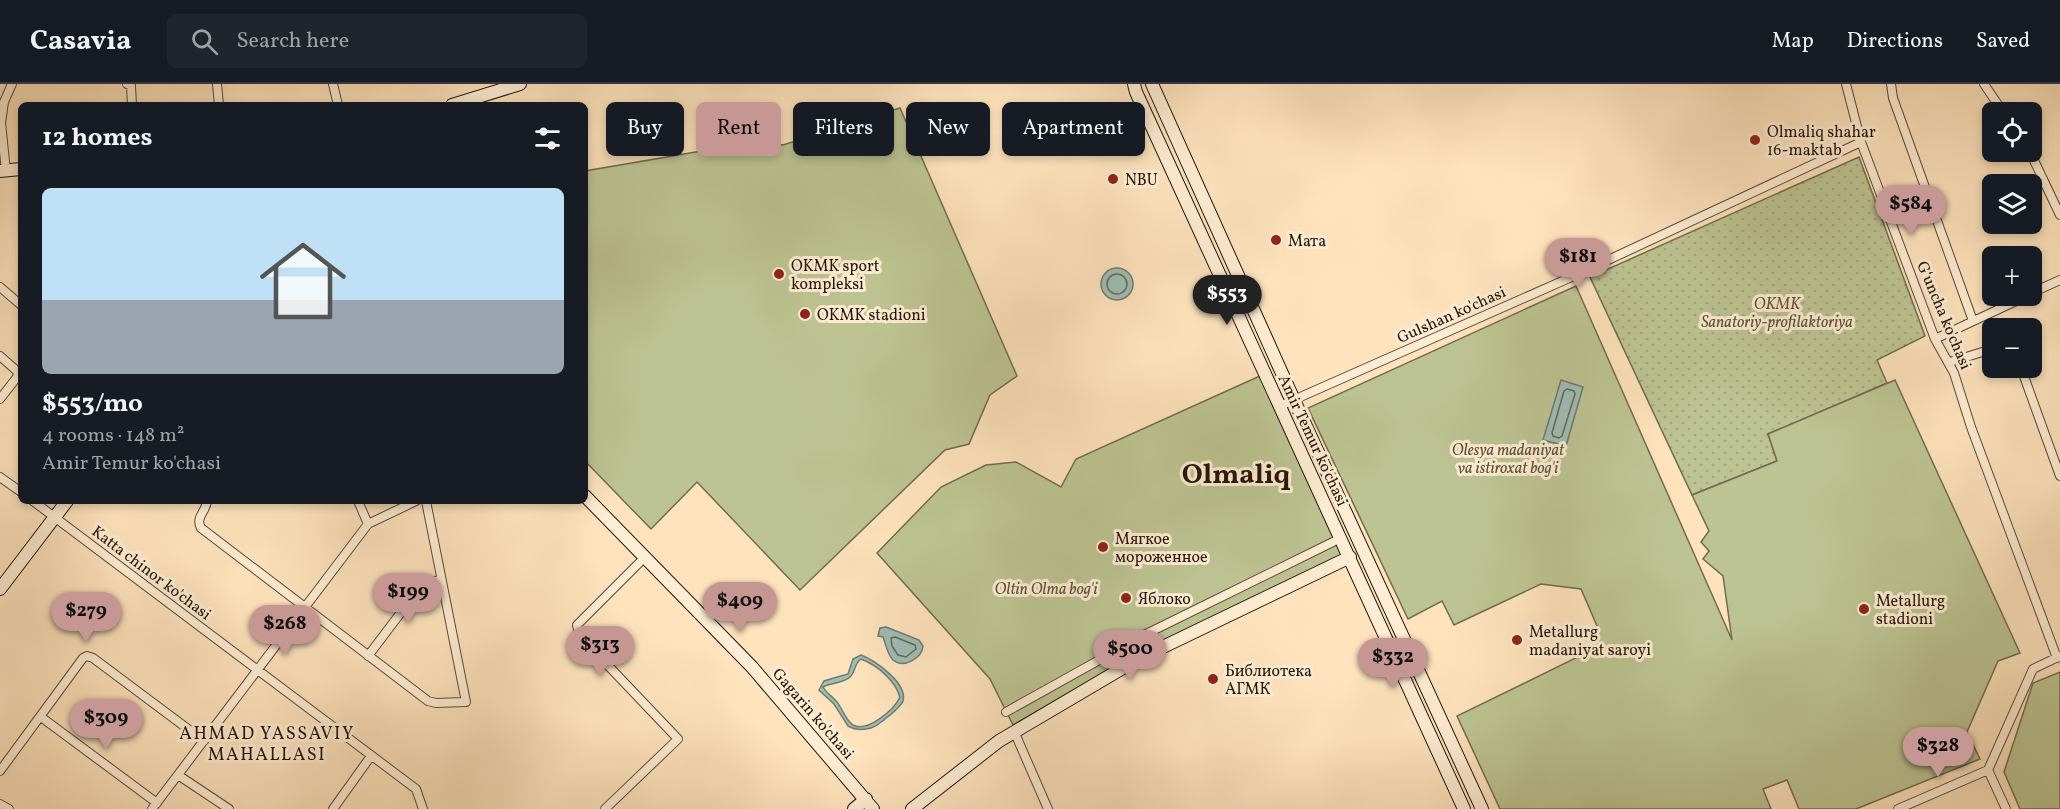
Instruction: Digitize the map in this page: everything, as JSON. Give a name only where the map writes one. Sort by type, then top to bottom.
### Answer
[{"type":"main road","points":[[462,102],[520,84]]},
{"type":"main road","name":"Amir Temur ko'chasi","points":[[1134,84],[1464,809]]},
{"type":"main road","name":"Amir Temur ko'chasi","points":[[1152,84],[1482,809]]},
{"type":"main road","points":[[3,171],[18,169]]},
{"type":"main road","name":"Gagarin ko'chasi","points":[[588,499],[752,666],[869,804]]},
{"type":"main road","points":[[0,590],[65,504]]},
{"type":"main road","points":[[912,809],[1014,731],[1138,659],[1350,557]]},
{"type":"main road","points":[[1382,629],[1396,623]]},
{"type":"main road","points":[[1443,761],[1456,752]]},
{"type":"main road","points":[[854,809],[869,804]]},
{"type":"street","points":[[3,171],[2,101],[12,84]]},
{"type":"street","points":[[127,84],[131,86],[132,102]]},
{"type":"street","points":[[217,84],[219,102]]},
{"type":"street","points":[[333,84],[337,102]]},
{"type":"street","name":"G‘uncha ko'chasi","points":[[1846,84],[1862,142],[1935,339],[1950,362],[1979,448],[2058,657]]},
{"type":"street","points":[[1890,84],[1973,321]]},
{"type":"street","points":[[1984,84],[1996,102]]},
{"type":"street","name":"Gulshan ko'chasi","points":[[1280,406],[1587,271],[1862,142]]},
{"type":"street","points":[[2035,162],[2060,215]]},
{"type":"street","points":[[2042,289],[2060,280]]},
{"type":"street","points":[[0,287],[18,302]]},
{"type":"street","points":[[1935,339],[2005,306]]},
{"type":"street","points":[[1950,362],[1982,352]]},
{"type":"street","points":[[0,356],[17,371],[18,376],[0,399]]},
{"type":"street","points":[[2025,378],[2060,476]]},
{"type":"street","points":[[0,477],[18,490]]},
{"type":"street","name":"Katta chinor ko'chasi","points":[[37,504],[416,789],[423,809]]},
{"type":"street","points":[[206,504],[199,517],[201,528],[305,608],[428,701],[435,704],[466,702],[427,504]]},
{"type":"street","points":[[359,504],[368,525]]},
{"type":"street","points":[[41,717],[155,806],[368,525],[410,504]]},
{"type":"street","points":[[1006,712],[1144,635],[1333,542]]},
{"type":"street","points":[[605,809],[678,739],[576,630],[577,625],[645,557]]},
{"type":"street","points":[[368,656],[421,586],[441,580]]},
{"type":"street","points":[[0,771],[83,658],[87,656],[93,658],[204,741]]},
{"type":"street","points":[[1898,809],[1988,770],[2033,669],[2058,657]]},
{"type":"street","points":[[1014,731],[1048,809]]},
{"type":"street","points":[[333,809],[371,756]]},
{"type":"street","points":[[1988,770],[2006,809]]},
{"type":"street","points":[[178,775],[229,809]]},
{"type":"street","points":[[0,804],[9,809]]},
{"type":"green space","name":"OKMK sport kompleksi","points":[[900,108],[906,122],[906,156],[921,156],[1017,376],[990,395],[969,444],[945,450],[800,590],[697,482],[651,529],[588,464],[588,170],[684,156],[684,154],[696,152],[696,156],[781,156],[781,145],[793,142],[793,156],[894,156],[894,110]]},
{"type":"green space","name":"OKMK Sanatoriy-profilaktoriya","points":[[1859,157],[1925,336],[1877,360],[1887,383],[1768,434],[1777,461],[1692,495],[1590,277]]},
{"type":"green space","name":"Olesya madaniyat va istiroxat bog'i","points":[[1576,286],[1732,640],[1723,576],[1703,559],[1709,551],[1701,542],[1709,531],[1692,495],[1777,461],[1768,434],[1895,380],[2020,653],[1998,661],[1967,732],[1980,759],[1856,809],[1799,809],[1787,780],[1763,789],[1771,809],[1500,809],[1457,716],[1584,654],[1597,640],[1597,626],[1581,589],[1541,584],[1454,625],[1442,601],[1408,619],[1308,408]]},
{"type":"green space","name":"Oltin Olma bog'i","points":[[1262,375],[1344,554],[1150,647],[1013,725],[990,679],[877,553],[941,487],[986,465],[1016,462],[1061,487],[1076,459]]},
{"type":"green space","points":[[2060,672],[2060,809],[2020,809],[2004,772],[2033,683]]},
{"type":"water","points":[[1117,268],[1128,273],[1133,284],[1128,295],[1117,300],[1106,295],[1101,284],[1106,273]]},
{"type":"water","points":[[1561,380],[1583,387],[1566,446],[1543,440]]},
{"type":"water","points":[[886,627],[919,640],[923,646],[919,655],[907,663],[893,660],[883,637],[878,636],[880,628]]},
{"type":"water","points":[[861,655],[874,662],[889,673],[903,694],[903,701],[889,716],[868,729],[848,726],[834,704],[819,690],[824,681],[848,674],[853,659]],"holes":[[[861,659],[890,679],[900,697],[880,719],[859,727],[850,723],[838,704],[823,687],[848,679]]]},
{"type":"place","name":"Olmaliq shahar 16-maktab","points":[[1755,140]]},
{"type":"place","name":"NBU","points":[[1113,179]]},
{"type":"place","name":"Мата","points":[[1276,240]]},
{"type":"place","name":"OKMK sport kompleksi","points":[[779,274]]},
{"type":"place","name":"OKMK stadioni","points":[[805,314]]},
{"type":"place","name":"Мягкое мороженное","points":[[1103,547]]},
{"type":"place","name":"Яблоко","points":[[1126,598]]},
{"type":"place","name":"Metallurg stadioni","points":[[1864,609]]},
{"type":"place","name":"Metallurg madaniyat saroyi","points":[[1517,640]]},
{"type":"place","name":"Библиотека АГМК","points":[[1213,679]]},
{"type":"district","name":"Olmaliq","points":[[1236,473]]},
{"type":"district","name":"AHMAD YASSAVIY MAHALLASI","points":[[267,743]]}]
